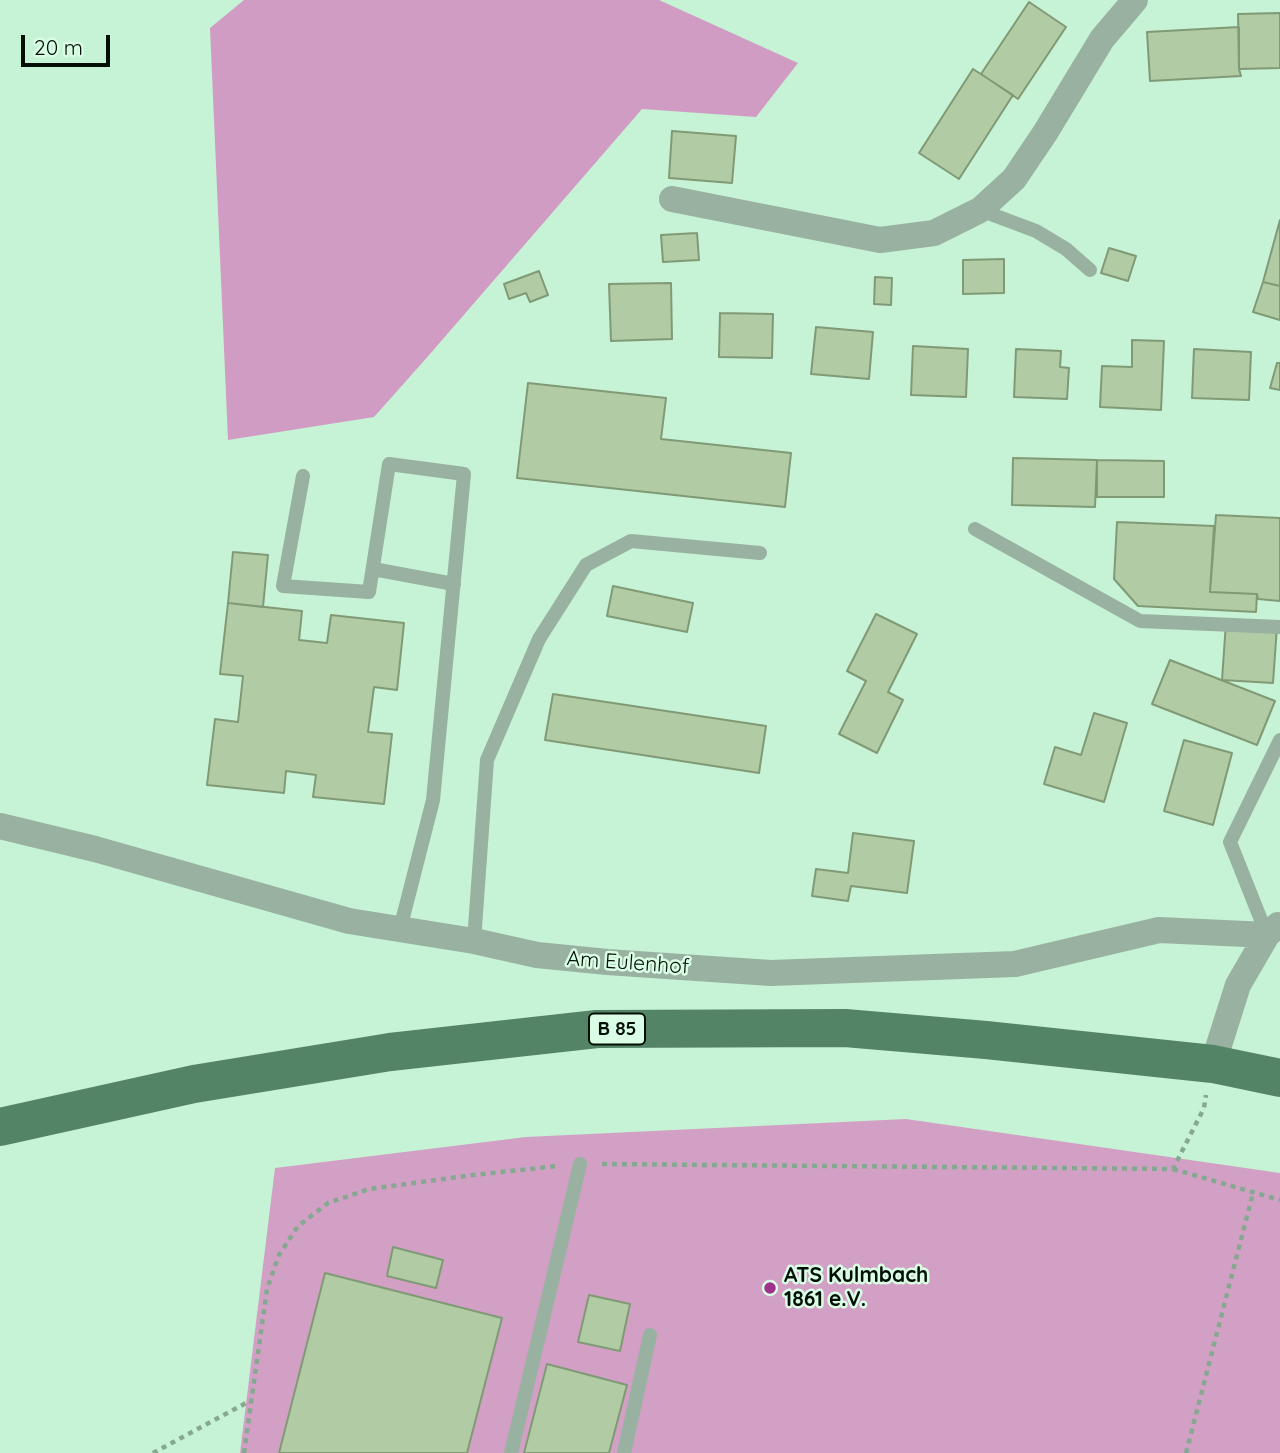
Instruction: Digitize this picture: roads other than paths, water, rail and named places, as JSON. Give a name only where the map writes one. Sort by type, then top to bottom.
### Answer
[{"type":"main road","name":"B 85","points":[[0,1127],[194,1084],[377,1054],[597,1029],[845,1028],[1213,1064],[1280,1078]]},
{"type":"street","points":[[672,198],[880,240],[934,233],[980,210],[1014,179],[1102,39],[1135,0]]},
{"type":"street","name":"Am Eulenhof","points":[[0,826],[95,849],[349,921],[474,941],[537,955],[607,962],[771,973],[1015,964],[1159,930],[1274,929]]},
{"type":"street","points":[[1213,1064],[1238,985],[1274,929]]},
{"type":"lane","points":[[980,210],[1036,231],[1066,249],[1090,270]]},
{"type":"lane","points":[[303,476],[283,586],[369,592],[388,464],[464,474],[433,800],[400,929]]},
{"type":"lane","points":[[975,529],[1140,621],[1280,627]]},
{"type":"lane","points":[[474,941],[487,760],[540,639],[586,565],[631,541],[760,553]]},
{"type":"lane","points":[[373,569],[454,584]]},
{"type":"lane","points":[[1274,929],[1230,842],[1280,740]]},
{"type":"lane","points":[[511,1453],[580,1164]]},
{"type":"lane","points":[[624,1453],[650,1335]]},
{"type":"place","name":"ATS Kulmbach 1861 e.V.","points":[[770,1288]]}]
